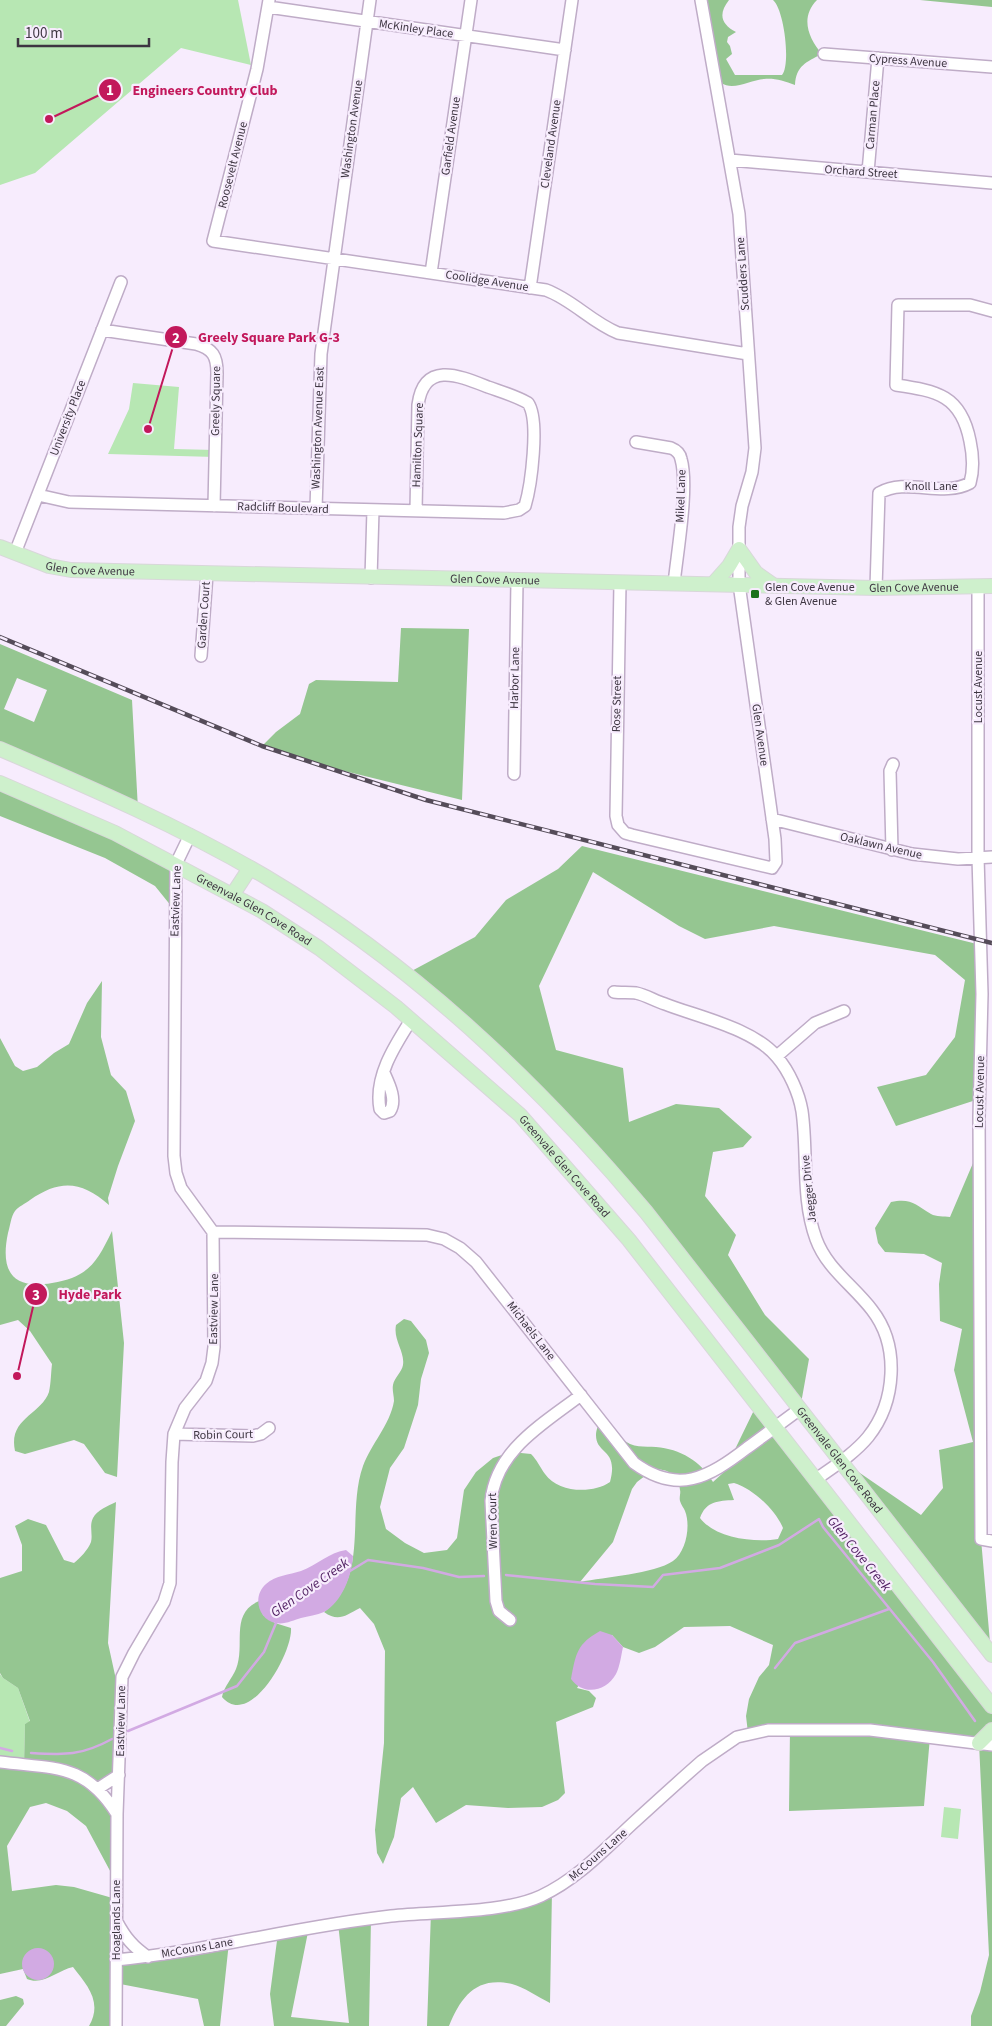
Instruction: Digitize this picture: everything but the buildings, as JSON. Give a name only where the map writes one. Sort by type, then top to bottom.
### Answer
[{"type":"main road","name":"Glen Cove Avenue","points":[[0,547],[49,566],[71,570],[876,588],[992,586]]},
{"type":"main road","name":"Scudders Lane","points":[[713,584],[729,566],[739,549]]},
{"type":"main road","points":[[739,549],[756,573],[773,585]]},
{"type":"main road","name":"Greenvale Glen Cove Road","points":[[0,749],[121,801],[190,835],[250,868],[327,916],[396,966],[450,1011],[545,1098],[593,1149],[646,1212],[992,1655]]},
{"type":"main road","name":"Greenvale Glen Cove Road","points":[[0,783],[96,824],[176,864],[233,894],[319,948],[411,1020],[520,1115],[629,1240],[992,1706]]},
{"type":"main road","points":[[233,894],[250,868]]},
{"type":"main road","points":[[986,1744],[992,1730]]},
{"type":"street","name":"Washington Avenue","points":[[334,259],[370,0]]},
{"type":"street","name":"Garfield Avenue","points":[[432,273],[471,0]]},
{"type":"street","name":"Cleveland Avenue","points":[[530,288],[572,0]]},
{"type":"street","name":"Scudders Lane","points":[[701,0],[739,214],[755,448],[752,472],[742,506],[739,584]]},
{"type":"street","name":"McKinley Place","points":[[269,4],[367,22],[564,50]]},
{"type":"street","name":"Roosevelt Avenue","points":[[213,241],[257,69],[269,4]]},
{"type":"street","name":"Cypress Avenue","points":[[824,54],[992,67]]},
{"type":"street","name":"Carman Place","points":[[868,172],[878,58]]},
{"type":"street","name":"Orchard Street","points":[[730,160],[992,183]]},
{"type":"street","name":"Coolidge Avenue","points":[[213,241],[530,288],[563,296],[602,326],[618,333],[748,354]]},
{"type":"street","name":"Washington Avenue East","points":[[316,508],[319,372],[334,259]]},
{"type":"street","name":"University Place","points":[[15,554],[121,282]]},
{"type":"street","name":"Knoll Lane","points":[[876,588],[879,493],[891,486],[958,488],[970,483],[972,475],[972,452],[968,426],[956,406],[937,392],[896,384],[898,305],[970,305],[992,311]]},
{"type":"street","name":"Greely Square","points":[[102,330],[196,344],[207,347],[215,355],[217,373],[214,506]]},
{"type":"street","name":"Hamilton Square","points":[[416,511],[420,397],[430,381],[445,374],[458,375],[514,396],[531,406],[533,455],[532,473],[526,503]]},
{"type":"street","name":"Mikel Lane","points":[[636,442],[671,448],[676,450],[681,459],[681,515],[674,584]]},
{"type":"street","name":"Radcliff Boulevard","points":[[38,495],[69,502],[504,514],[520,510],[526,503]]},
{"type":"street","points":[[371,578],[373,510]]},
{"type":"street","name":"Garden Court","points":[[201,656],[206,574]]},
{"type":"street","name":"Harbor Lane","points":[[514,774],[516,581]]},
{"type":"street","name":"Rose Street","points":[[620,583],[616,774],[618,825],[625,833],[632,835],[756,864]]},
{"type":"street","name":"Glen Avenue","points":[[739,584],[772,819],[776,862],[772,868],[756,864]]},
{"type":"street","name":"Locust Avenue","points":[[978,586],[978,857],[987,972],[979,1149],[987,1441],[986,1540]]},
{"type":"street","points":[[892,850],[890,771],[893,764]]},
{"type":"street","name":"Oaklawn Avenue","points":[[772,819],[892,850],[928,857],[992,857]]},
{"type":"street","name":"Eastview Lane","points":[[117,1814],[122,1677],[134,1652],[164,1602],[170,1583],[174,1434],[179,1418],[206,1381],[212,1363],[214,1337],[213,1232],[181,1188],[176,1173],[174,1156],[176,864],[190,835]]},
{"type":"street","name":"Jaegger Drive","points":[[614,992],[636,993],[712,1020],[751,1037],[777,1056],[795,1088],[802,1110],[808,1203],[816,1239],[836,1273],[873,1311],[885,1333],[890,1355],[889,1392],[883,1412],[867,1438],[815,1480]]},
{"type":"street","points":[[777,1056],[815,1023],[844,1011]]},
{"type":"street","points":[[384,1074],[391,1054],[411,1020]]},
{"type":"street","name":"Michaels Lane","points":[[213,1232],[409,1233],[444,1240],[460,1248],[476,1262],[634,1462],[649,1474],[668,1480],[690,1480],[706,1476],[726,1464],[800,1409]]},
{"type":"street","name":"Wren Court","points":[[510,1620],[499,1611],[496,1602],[491,1501],[493,1485],[500,1467],[511,1452],[534,1431],[581,1395]]},
{"type":"street","name":"Robin Court","points":[[174,1434],[254,1436],[261,1434],[269,1428]]},
{"type":"street","name":"McCouns Lane","points":[[116,1960],[148,1957],[289,1930],[392,1916],[492,1907],[538,1897],[564,1884],[586,1868],[702,1761],[723,1745],[748,1733],[790,1729],[870,1730],[986,1744]]},
{"type":"street","points":[[0,1762],[63,1770],[80,1776],[99,1788],[117,1814]]},
{"type":"street","name":"Eastview Lane","points":[[99,1788],[119,1775]]},
{"type":"street","name":"Hoaglands Lane","points":[[116,2026],[117,1814]]},
{"type":"street","name":"McCouns Lane","points":[[116,1920],[125,1937],[135,1948],[148,1957]]},
{"type":"green space","points":[[0,0],[238,0],[251,65],[181,48],[35,173],[0,185]]},
{"type":"green space","points":[[706,0],[729,0],[722,14],[727,26],[736,32],[728,37],[727,42],[732,54],[726,59],[735,75],[782,75],[786,60],[785,37],[780,14],[773,0],[817,0],[807,20],[813,41],[822,54],[803,65],[797,73],[795,85],[780,80],[768,79],[737,86],[721,83]]},
{"type":"green space","points":[[920,0],[992,0],[992,7]]},
{"type":"green space","points":[[133,383],[179,387],[174,449],[215,450],[215,457],[108,454],[129,409]]},
{"type":"green space","points":[[401,628],[469,629],[462,800],[316,764],[262,746],[276,732],[300,714],[309,684],[316,680],[398,682]]},
{"type":"green space","points":[[0,644],[132,700],[138,809],[0,749]],"holes":[[[17,678],[47,690],[34,722],[4,709]]]},
{"type":"green space","points":[[0,783],[176,864],[176,912],[155,886],[105,858],[0,816]]},
{"type":"green space","points":[[582,846],[981,945],[979,1099],[896,1126],[877,1087],[926,1075],[955,1037],[965,980],[935,955],[774,926],[705,939],[679,926],[593,872],[539,986],[556,1050],[623,1068],[629,1122],[676,1104],[719,1108],[752,1137],[743,1147],[713,1152],[705,1196],[736,1235],[728,1255],[765,1315],[809,1359],[800,1409],[593,1149],[406,974],[475,937],[506,900],[558,869]]},
{"type":"green space","points":[[102,981],[101,1037],[111,1075],[126,1091],[135,1121],[108,1198],[109,1205],[99,1197],[80,1187],[61,1186],[41,1193],[14,1213],[8,1233],[6,1258],[12,1275],[18,1280],[38,1284],[65,1280],[75,1277],[90,1266],[112,1231],[124,1343],[117,1477],[105,1473],[84,1444],[74,1440],[25,1454],[15,1451],[14,1440],[16,1431],[26,1418],[45,1400],[49,1392],[52,1364],[30,1331],[18,1320],[0,1325],[0,1038],[15,1066],[23,1071],[37,1067],[69,1044],[87,1003]]},
{"type":"green space","points":[[979,1149],[981,1539],[991,1654],[841,1460],[921,1515],[943,1488],[939,1450],[973,1442],[954,1370],[962,1329],[940,1321],[939,1284],[942,1263],[924,1254],[885,1252],[878,1243],[875,1228],[891,1202],[909,1202],[933,1215],[950,1217]]},
{"type":"green space","points":[[404,1319],[411,1321],[426,1340],[429,1353],[421,1379],[418,1405],[404,1448],[390,1468],[380,1507],[386,1529],[405,1543],[424,1553],[447,1550],[457,1538],[464,1490],[476,1472],[493,1458],[511,1452],[531,1454],[545,1474],[558,1485],[576,1490],[603,1486],[610,1482],[612,1463],[610,1457],[599,1446],[597,1441],[596,1433],[600,1419],[618,1436],[630,1444],[665,1448],[689,1457],[702,1468],[713,1482],[724,1472],[756,1406],[992,1706],[992,2026],[971,2026],[971,2016],[980,1992],[989,1955],[979,1743],[930,1737],[924,1806],[789,1811],[790,1729],[748,1733],[746,1716],[749,1699],[759,1677],[769,1665],[773,1645],[730,1626],[684,1627],[655,1647],[639,1653],[623,1647],[612,1635],[577,1688],[589,1691],[596,1698],[593,1707],[556,1722],[565,1793],[558,1800],[542,1807],[508,1808],[466,1805],[436,1823],[413,1787],[401,1798],[394,1837],[383,1864],[377,1853],[375,1830],[384,1743],[385,1651],[374,1624],[360,1608],[342,1617],[333,1617],[324,1612],[338,1598],[347,1581],[352,1563],[358,1485],[363,1466],[392,1410],[394,1401],[393,1385],[403,1365],[396,1336],[396,1325]],"holes":[[[654,1469],[664,1470],[672,1474],[679,1485],[680,1501],[687,1517],[686,1538],[681,1551],[673,1561],[654,1569],[629,1575],[580,1582],[613,1542],[632,1489],[637,1482]],[[734,1483],[756,1495],[775,1514],[783,1528],[778,1539],[736,1538],[715,1530],[700,1518],[709,1505],[734,1500],[728,1484]]]},
{"type":"green space","points":[[116,1502],[108,1643],[120,1698],[120,1766],[100,1786],[116,1815],[116,1882],[86,1826],[67,1811],[46,1803],[30,1807],[7,1846],[12,1891],[56,1885],[74,1887],[116,1899],[114,1960],[229,1942],[220,2026],[204,2026],[198,1999],[115,1983],[115,2026],[89,2026],[94,2009],[92,1994],[73,1967],[45,1979],[33,1981],[27,1979],[23,1969],[0,1974],[0,1762],[24,1765],[25,1724],[30,1721],[18,1688],[3,1678],[0,1673],[0,1578],[22,1571],[22,1545],[15,1526],[28,1519],[46,1525],[64,1560],[74,1563],[86,1551],[91,1542],[91,1524],[95,1515],[103,1508]]},
{"type":"green space","points":[[259,1601],[263,1615],[275,1623],[291,1628],[290,1639],[285,1654],[268,1684],[257,1696],[245,1704],[233,1704],[222,1697],[224,1689],[239,1660],[240,1631],[244,1614]]},
{"type":"green space","points":[[0,1674],[18,1688],[30,1722],[25,1724],[24,1765],[0,1762]]},
{"type":"green space","points":[[944,1807],[961,1809],[958,1839],[941,1837]]},
{"type":"green space","points":[[552,1891],[550,2003],[517,1985],[499,1982],[489,1983],[479,1986],[465,1998],[449,2026],[427,2026],[431,1912],[492,1907]]},
{"type":"green space","points":[[371,1918],[369,2026],[274,2026],[270,1994],[278,1933],[309,1927],[291,2017],[349,2023],[338,1923]]},
{"type":"green space","points":[[16,1996],[23,1999],[24,2004],[6,2026],[0,2026],[0,2000]]},
{"type":"water","points":[[346,1550],[353,1556],[351,1571],[341,1595],[330,1608],[321,1613],[282,1623],[270,1621],[261,1613],[258,1601],[259,1595],[270,1581],[301,1571],[334,1553]]},
{"type":"water","points":[[600,1631],[612,1635],[623,1647],[616,1674],[612,1680],[601,1688],[588,1690],[582,1688],[571,1679],[576,1656],[582,1645]]},
{"type":"water","points":[[38,1948],[50,1952],[54,1964],[50,1976],[38,1980],[26,1976],[22,1964],[26,1952]]},
{"type":"waterway","name":"Glen Cove Creek","points":[[506,1575],[595,1584],[653,1587],[663,1575],[720,1568],[779,1545],[819,1519],[823,1527],[933,1662],[975,1721]]},
{"type":"waterway","name":"Glen Cove Creek","points":[[350,1571],[368,1560],[423,1568],[459,1577],[484,1576]]},
{"type":"waterway","points":[[775,1668],[795,1643],[889,1609]]},
{"type":"waterway","name":"Glen Cove Creek","points":[[128,1731],[237,1686],[264,1652],[276,1623]]},
{"type":"waterway","name":"Glen Cove Creek","points":[[31,1753],[73,1753],[91,1749],[112,1739]]},
{"type":"waterway","name":"Glen Cove Creek","points":[[0,1748],[12,1751]]},
{"type":"railway","points":[[0,637],[262,746],[426,800],[992,943]]},
{"type":"place","name":"Engineers Country Club","points":[[49,119]]},
{"type":"place","name":"Greely Square Park G-3","points":[[148,429]]},
{"type":"place","name":"Glen Cove Avenue & Glen Avenue","points":[[755,594]]},
{"type":"place","name":"Hyde Park","points":[[17,1376]]}]
